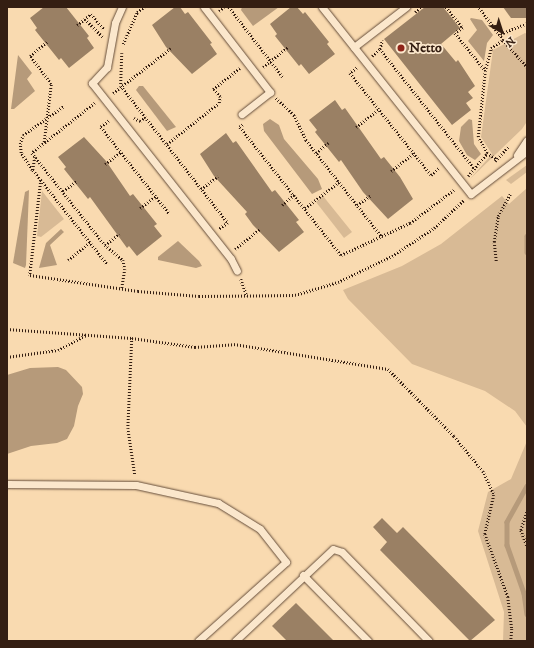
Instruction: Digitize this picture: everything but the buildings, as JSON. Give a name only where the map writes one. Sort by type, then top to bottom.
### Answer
[{"type":"lane","points":[[122,7],[115,23],[107,67],[92,83],[212,235],[237,271]]},
{"type":"lane","points":[[204,7],[270,92],[242,114]]},
{"type":"lane","points":[[322,7],[471,194],[516,157],[527,151]]},
{"type":"lane","points":[[354,47],[406,7]]},
{"type":"lane","points":[[516,157],[527,140]]},
{"type":"lane","points":[[7,484],[136,485],[218,503],[260,529],[286,562],[198,641]]},
{"type":"lane","points":[[234,641],[303,575],[333,549],[342,552],[429,641]]},
{"type":"lane","points":[[303,575],[368,641]]},
{"type":"path","points":[[144,7],[137,12],[122,46],[121,86],[228,223],[212,235]]},
{"type":"path","points":[[229,7],[283,76]]},
{"type":"path","points":[[409,17],[421,7]]},
{"type":"path","points":[[446,7],[462,28],[455,34],[485,71]]},
{"type":"path","points":[[478,7],[498,35],[527,67]]},
{"type":"path","points":[[77,25],[91,14]]},
{"type":"path","points":[[85,19],[99,36],[104,37],[106,29]]},
{"type":"path","points":[[498,35],[527,23]]},
{"type":"path","points":[[386,36],[381,41],[380,49],[350,73],[431,175],[446,163]]},
{"type":"path","points":[[497,159],[488,153],[478,137],[485,71],[491,48],[503,40]]},
{"type":"path","points":[[44,143],[51,84],[30,56],[48,41]]},
{"type":"path","points":[[271,61],[288,47]]},
{"type":"path","points":[[113,93],[171,48]]},
{"type":"path","points":[[380,49],[474,168]]},
{"type":"path","points":[[166,144],[219,103],[220,97],[213,89],[247,62]]},
{"type":"path","points":[[270,92],[294,114],[306,140],[382,237]]},
{"type":"path","points":[[103,97],[32,153],[105,245],[118,254],[125,263],[122,288]]},
{"type":"path","points":[[64,106],[23,135],[20,144],[25,160],[107,264]]},
{"type":"path","points":[[356,127],[379,109]]},
{"type":"path","points":[[242,114],[248,121],[240,126],[341,255],[410,223],[462,183],[488,153]]},
{"type":"path","points":[[117,115],[102,127],[169,213]]},
{"type":"path","points":[[316,153],[328,143]]},
{"type":"path","points":[[492,164],[510,145]]},
{"type":"path","points":[[105,164],[121,152]]},
{"type":"path","points":[[391,171],[414,154]]},
{"type":"path","points":[[33,170],[35,157]]},
{"type":"path","points":[[201,189],[218,176]]},
{"type":"path","points":[[41,180],[30,275],[44,279],[78,281],[122,288],[199,296],[295,295],[338,282],[413,243],[471,194]]},
{"type":"path","points":[[63,191],[77,181]]},
{"type":"path","points":[[304,208],[339,182]]},
{"type":"path","points":[[496,261],[494,242],[498,216],[510,194]]},
{"type":"path","points":[[282,205],[294,195]]},
{"type":"path","points":[[140,208],[156,196]]},
{"type":"path","points":[[358,206],[370,196]]},
{"type":"path","points":[[236,248],[260,229]]},
{"type":"path","points":[[105,245],[119,234]]},
{"type":"path","points":[[68,260],[90,242]]},
{"type":"path","points":[[237,271],[247,296]]},
{"type":"path","points":[[7,330],[132,338],[195,347],[234,344],[388,369],[483,471],[494,494],[485,534],[508,597],[512,629],[511,641]]},
{"type":"path","points":[[7,357],[58,350],[86,335]]},
{"type":"path","points":[[132,338],[128,428],[136,485]]},
{"type":"path","points":[[527,512],[521,530],[527,546]]},
{"type":"shaded area","points":[[242,7],[279,7],[253,26],[241,10]]},
{"type":"shaded area","points":[[470,19],[482,20],[493,35],[487,43],[484,61],[468,41],[477,30]]},
{"type":"shaded area","points":[[525,33],[527,34],[526,123],[522,129],[470,179],[492,154],[481,137],[493,50]]},
{"type":"shaded area","points":[[18,55],[32,73],[27,79],[35,91],[14,109],[11,109]]},
{"type":"shaded area","points":[[139,86],[143,86],[176,127],[167,131],[136,90]]},
{"type":"shaded area","points":[[270,119],[279,125],[284,139],[318,179],[322,189],[312,194],[264,131],[263,124]]},
{"type":"shaded area","points":[[469,119],[472,120],[474,144],[481,154],[475,160],[467,155],[459,141],[461,127]]},
{"type":"shaded area","points":[[527,165],[527,172],[511,184],[506,180]]},
{"type":"shaded area","points":[[527,188],[527,427],[515,411],[485,391],[412,364],[348,299],[343,290],[402,266],[441,244],[502,196],[509,204]]},
{"type":"shaded area","points":[[29,190],[25,268],[13,263],[25,192]]},
{"type":"shaded area","points":[[42,191],[64,219],[41,237],[37,236]]},
{"type":"shaded area","points":[[323,196],[352,232],[344,238],[316,202]]},
{"type":"shaded area","points":[[61,229],[64,232],[50,245],[57,265],[39,268],[46,243]]},
{"type":"shaded area","points":[[178,241],[199,261],[202,266],[196,268],[158,260],[158,257]]},
{"type":"shaded area","points":[[58,367],[66,370],[82,387],[83,394],[78,406],[74,426],[67,439],[57,443],[31,446],[7,454],[7,375],[30,368]]},
{"type":"shaded area","points":[[527,441],[527,641],[503,641],[504,612],[478,531],[488,492],[511,479]]},
{"type":"waterway","points":[[527,236],[527,252]]},
{"type":"waterway","points":[[527,486],[507,522],[507,545],[524,593],[527,614]]},
{"type":"place","name":"Netto","points":[[401,48]]}]
